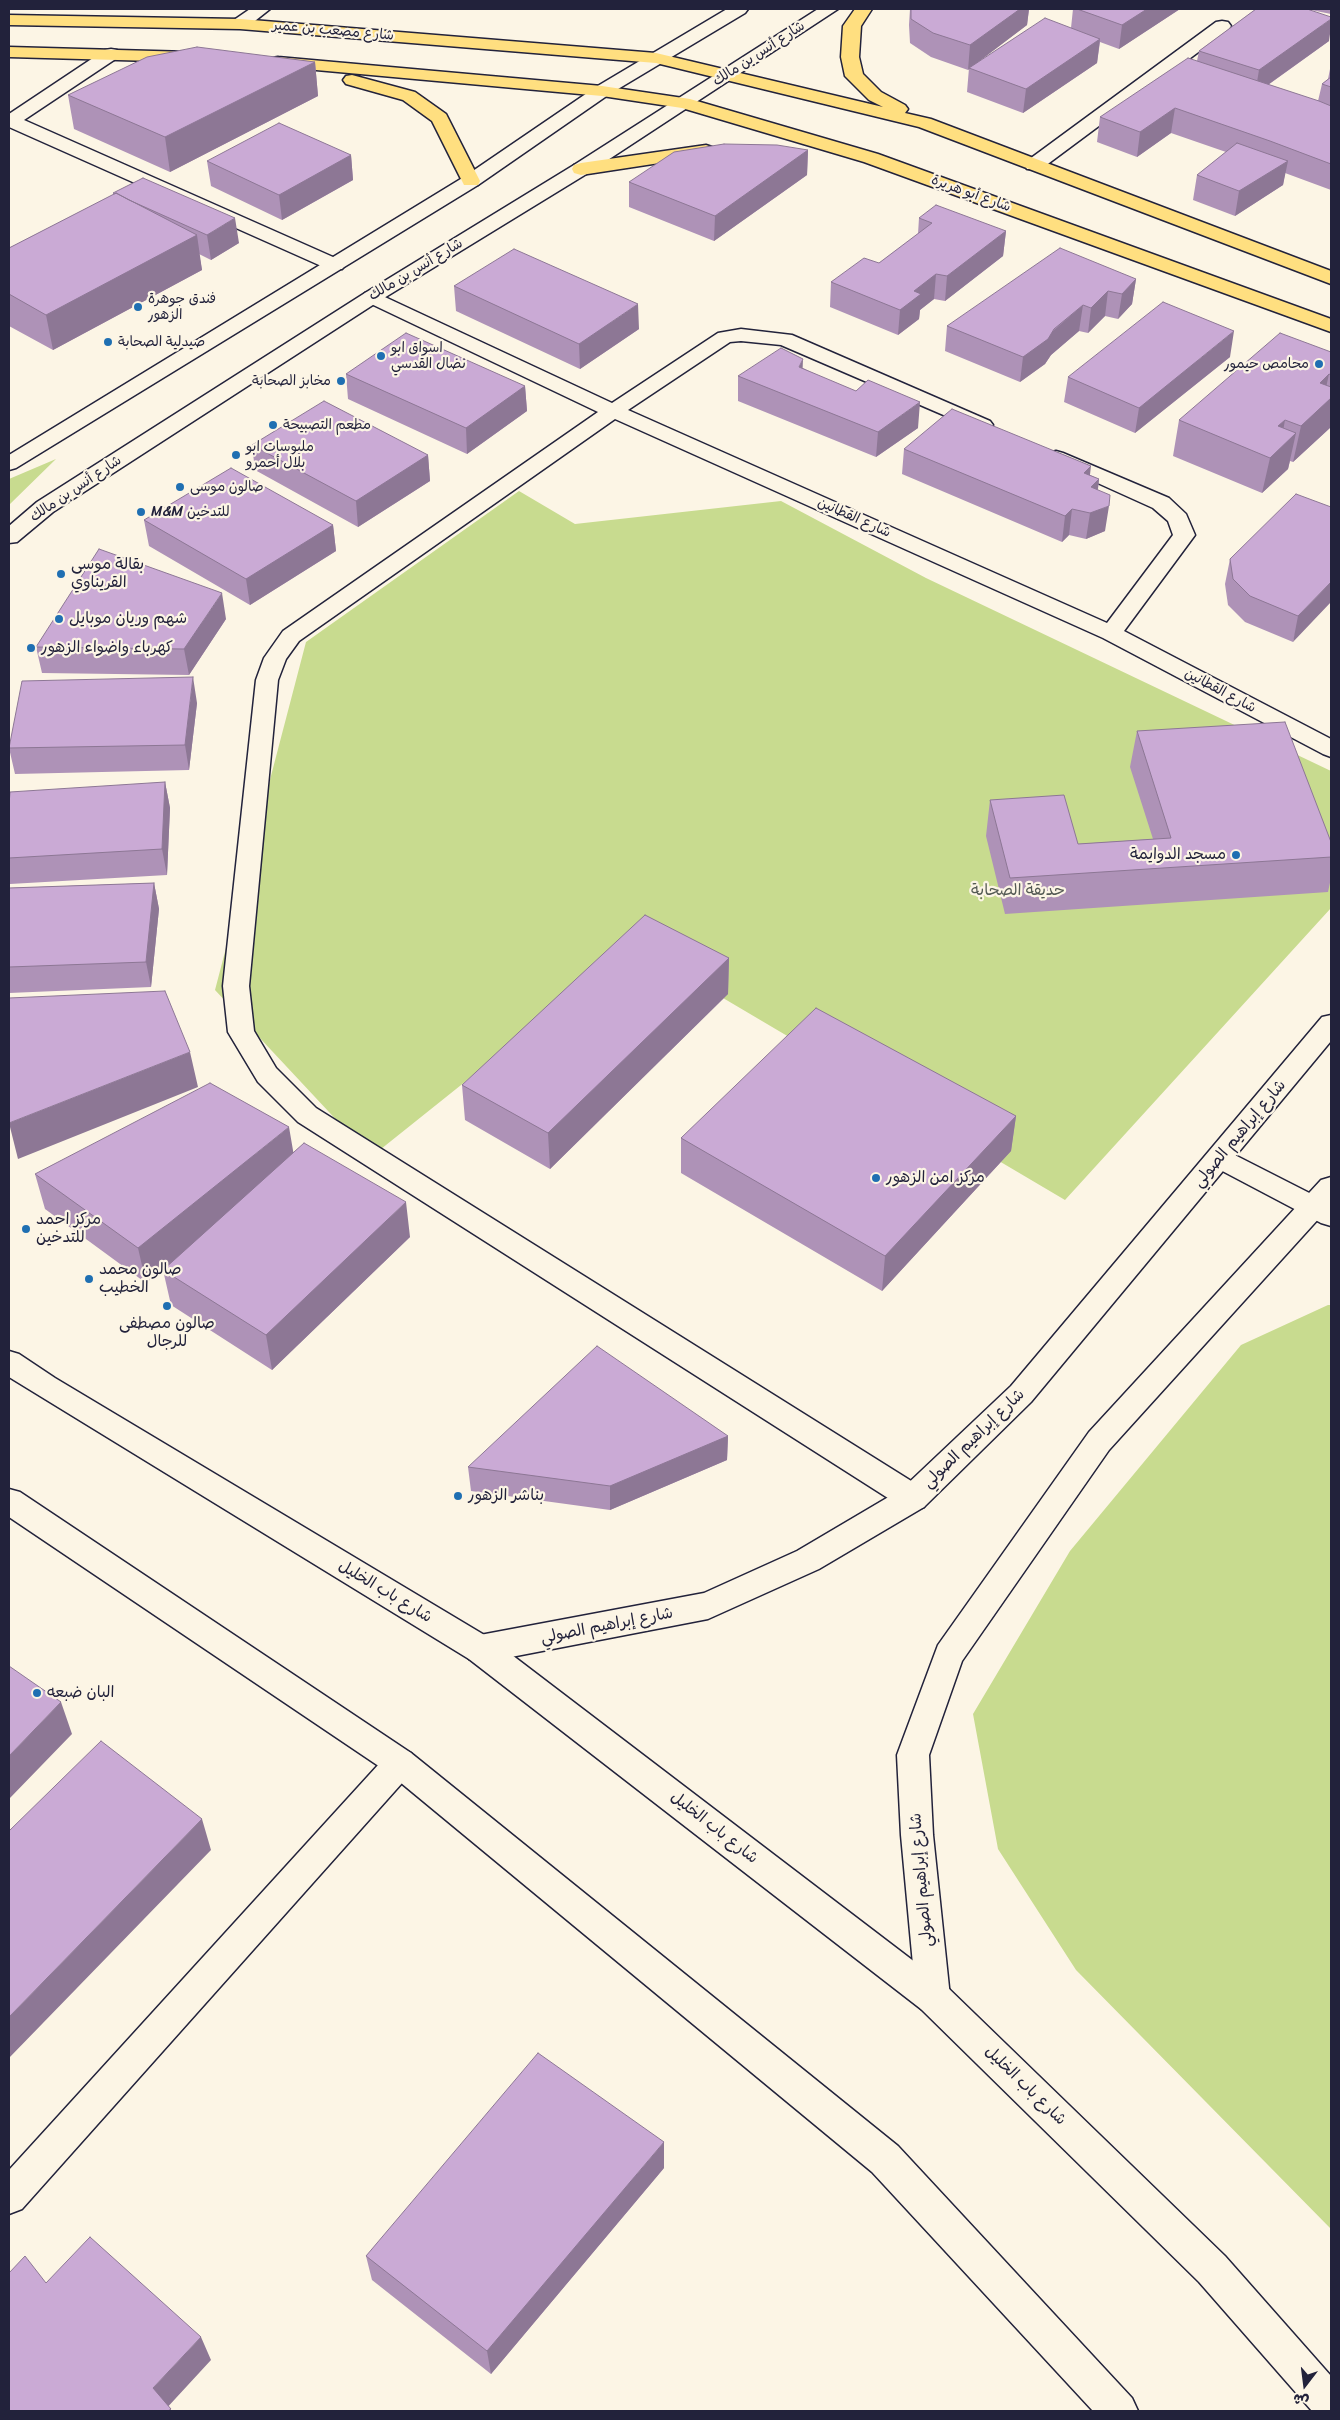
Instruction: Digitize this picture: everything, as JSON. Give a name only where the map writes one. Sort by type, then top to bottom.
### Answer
[{"type":"highway","points":[[863,9],[852,26],[850,57],[854,76],[875,96],[925,123]]},
{"type":"highway","name":"شارع مصعب بن عمير","points":[[9,20],[240,24],[656,58]]},
{"type":"highway","points":[[9,52],[208,58]]},
{"type":"highway","points":[[656,58],[925,123],[1331,278]]},
{"type":"highway","points":[[257,61],[296,62],[602,90]]},
{"type":"highway","points":[[296,62],[408,96],[440,118],[471,180]]},
{"type":"highway","name":"شارع أبو هريرة","points":[[602,90],[684,103],[871,158],[1331,326]]},
{"type":"highway","points":[[770,148],[871,158]]},
{"type":"highway","points":[[581,169],[652,157],[723,149]]},
{"type":"street","points":[[240,24],[261,9]]},
{"type":"street","points":[[9,464],[471,180],[602,90],[739,9]]},
{"type":"street","name":"شارع أنس بن مالك","points":[[9,537],[45,507],[372,297],[581,169],[828,9]]},
{"type":"street","points":[[1034,165],[1222,26]]},
{"type":"street","points":[[111,54],[11,121],[335,265]]},
{"type":"street","name":"شارع القطانين","points":[[372,297],[613,411],[1112,633],[1331,749]]},
{"type":"street","points":[[913,1498],[307,1115],[267,1074],[241,1032],[236,986],[267,680],[275,658],[291,636],[310,622],[613,411],[725,337],[761,336],[785,339],[1005,435]]},
{"type":"street","points":[[1042,451],[1161,503],[1178,519],[1184,535],[1112,633]]},
{"type":"street","name":"شارع إبراهيم الصولي","points":[[480,1649],[708,1606],[808,1560],[913,1498],[1021,1394],[1331,1024]]},
{"type":"street","points":[[1220,1158],[1326,1203]]},
{"type":"street","name":"شارع إبراهيم الصولي","points":[[933,1997],[917,1835],[913,1755],[949,1655],[1099,1441],[1326,1203]]},
{"type":"street","name":"شارع باب الخليل","points":[[9,1362],[44,1386],[480,1649],[933,1997],[1212,2269],[1331,2404]]},
{"type":"street","points":[[9,1502],[400,1763],[886,2159],[1119,2411]]},
{"type":"street","points":[[9,2196],[400,1763]]},
{"type":"green space","points":[[56,459],[9,505],[9,479]]},
{"type":"green space","name":"حديقة الصحابة","points":[[519,491],[575,524],[781,501],[926,578],[1331,771],[1331,908],[1065,1200],[635,946],[371,1157],[215,990],[306,642]]},
{"type":"green space","points":[[1331,1305],[1331,2229],[1076,1970],[998,1849],[973,1714],[1070,1551],[1241,1345]]},
{"type":"building","points":[[911,9],[1020,9],[970,45],[933,33],[911,19]]},
{"type":"building","points":[[1077,9],[1147,9],[1122,25]]},
{"type":"building","points":[[1256,9],[1307,9],[1331,17],[1331,19],[1259,70],[1199,51]]},
{"type":"building","points":[[1045,18],[1100,39],[1026,89],[969,68]]},
{"type":"building","points":[[197,47],[315,62],[165,137],[68,95],[147,57]]},
{"type":"building","points":[[1188,58],[1331,106],[1331,164],[1175,108],[1140,132],[1100,117]]},
{"type":"building","points":[[1331,77],[1331,87],[1322,84]]},
{"type":"building","points":[[279,123],[351,155],[279,195],[207,161]]},
{"type":"building","points":[[1237,143],[1288,161],[1239,191],[1197,175]]},
{"type":"building","points":[[724,144],[777,145],[808,150],[715,216],[629,182],[674,152]]},
{"type":"building","points":[[143,178],[235,218],[207,235],[113,193]]},
{"type":"building","points":[[116,193],[197,235],[46,315],[9,294],[9,248]]},
{"type":"building","points":[[936,205],[1006,231],[947,276],[936,274],[914,291],[921,294],[900,310],[831,282],[864,258],[879,263],[932,223],[919,218]]},
{"type":"building","points":[[1060,248],[1136,279],[1122,294],[1108,291],[1091,308],[1083,305],[1054,329],[1048,339],[1023,357],[947,326]]},
{"type":"building","points":[[514,249],[638,304],[579,344],[454,286]]},
{"type":"building","points":[[1163,302],[1234,331],[1139,408],[1068,377]]},
{"type":"building","points":[[406,333],[525,386],[466,428],[346,374]]},
{"type":"building","points":[[1280,333],[1331,352],[1331,375],[1329,374],[1320,383],[1331,387],[1331,398],[1301,426],[1285,420],[1278,426],[1296,433],[1270,458],[1179,420]]},
{"type":"building","points":[[781,348],[803,359],[799,367],[856,391],[868,380],[920,402],[878,432],[738,376]]},
{"type":"building","points":[[324,401],[428,455],[356,501],[252,445]]},
{"type":"building","points":[[952,409],[1091,466],[1084,473],[1099,479],[1091,487],[1110,495],[1109,506],[1090,513],[1072,509],[1065,516],[904,449]]},
{"type":"building","points":[[231,468],[333,525],[246,579],[144,520]]},
{"type":"building","points":[[1296,494],[1331,507],[1331,582],[1298,616],[1250,596],[1233,579],[1230,559]]},
{"type":"building","points":[[99,549],[222,593],[184,649],[36,647]]},
{"type":"building","points":[[193,677],[185,745],[9,748],[22,681]]},
{"type":"building","points":[[1285,722],[1331,842],[1331,857],[1010,878],[990,800],[1064,795],[1078,844],[1171,838],[1137,731]]},
{"type":"building","points":[[165,782],[162,849],[9,858],[10,792]]},
{"type":"building","points":[[154,883],[146,962],[9,967],[9,888]]},
{"type":"building","points":[[645,915],[729,958],[548,1133],[462,1085]]},
{"type":"building","points":[[165,991],[190,1052],[9,1123],[9,998]]},
{"type":"building","points":[[816,1008],[1016,1116],[885,1256],[681,1138]]},
{"type":"building","points":[[210,1083],[289,1127],[138,1248],[35,1174]]},
{"type":"building","points":[[304,1143],[406,1202],[266,1335],[163,1270]]},
{"type":"building","points":[[597,1346],[728,1436],[610,1486],[468,1467]]},
{"type":"building","points":[[9,1666],[61,1702],[9,1756]]},
{"type":"building","points":[[101,1741],[202,1819],[9,2017],[9,1831]]},
{"type":"building","points":[[538,2053],[664,2142],[487,2351],[366,2256]]},
{"type":"building","points":[[90,2237],[201,2337],[153,2388],[171,2409],[168,2411],[9,2411],[9,2273],[25,2256],[46,2283]]},
{"type":"place","name":"فندق جوهرة الزهور","points":[[138,307]]},
{"type":"place","name":"صيدلية الصحابة","points":[[108,342]]},
{"type":"place","name":"اسواق ابو نضال القدسي","points":[[381,356]]},
{"type":"place","name":"محامص حيمور","points":[[1319,364]]},
{"type":"place","name":"مخابز الصحابة","points":[[341,381]]},
{"type":"place","name":"مطعم التصبيحة","points":[[273,425]]},
{"type":"place","name":"ملبوسات ابو بلال أحمرو","points":[[236,455]]},
{"type":"place","name":"صالون موسى","points":[[180,487]]},
{"type":"place","name":"M&M للتدخين","points":[[141,512]]},
{"type":"place","name":"بقالة موسى القريناوي","points":[[61,574]]},
{"type":"place","name":"شهم وريان موبايل","points":[[59,619]]},
{"type":"place","name":"كهرباء واضواء الزهور","points":[[31,648]]},
{"type":"place","name":"مسجد الدوايمة","points":[[1236,855]]},
{"type":"place","name":"مركز امن الزهور","points":[[876,1178]]},
{"type":"place","name":"مركز احمد للتدخين","points":[[26,1229]]},
{"type":"place","name":"صالون محمد الخطيب","points":[[89,1279]]},
{"type":"place","name":"صالون مصطفى للرجال","points":[[167,1306]]},
{"type":"place","name":"بناشر الزهور","points":[[458,1496]]},
{"type":"place","name":"البان ضبعه","points":[[37,1693]]}]
